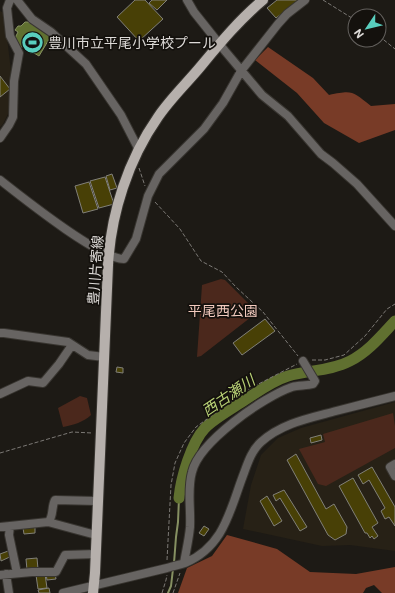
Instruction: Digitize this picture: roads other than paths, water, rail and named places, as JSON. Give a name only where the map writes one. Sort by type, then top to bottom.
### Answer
[{"type":"main road","name":"豊川片寄線","points":[[94,589],[108,255],[115,216],[122,190],[133,162],[158,117],[219,44],[263,0]]},
{"type":"street","points":[[0,138],[9,126],[13,117],[14,81],[19,53],[10,36],[4,12],[10,0]]},
{"type":"street","points":[[17,0],[32,20],[51,32],[86,64],[121,115],[139,150]]},
{"type":"street","points":[[187,0],[194,12],[240,71],[262,95],[288,116],[321,154],[357,184],[395,226]]},
{"type":"street","points":[[0,180],[93,248],[117,259],[124,259],[136,238],[148,196],[159,174],[204,129],[223,103],[240,71],[287,14],[305,0]]},
{"type":"street","points":[[0,333],[68,342],[88,355],[104,357]]},
{"type":"street","points":[[0,394],[28,381],[43,383],[72,345]]},
{"type":"street","points":[[181,564],[190,527],[189,490],[194,462],[214,439],[240,417],[261,403],[293,386],[313,384],[315,381],[303,361]]},
{"type":"street","points":[[63,593],[94,589],[181,564],[202,553],[214,543],[223,529],[230,515],[250,457],[260,443],[274,432],[300,421],[395,396]]},
{"type":"street","points":[[395,464],[390,467],[395,476]]},
{"type":"street","points":[[48,522],[51,519],[55,500],[97,501]]},
{"type":"street","points":[[0,527],[48,522],[96,536]]},
{"type":"street","points":[[10,526],[9,535],[17,573]]},
{"type":"street","points":[[9,593],[3,574],[56,572],[65,555],[96,554]]},
{"type":"waterway","name":"西古瀬川","points":[[179,498],[184,471],[191,451],[200,434],[209,424],[276,381],[296,374],[335,367],[350,361],[368,348],[395,321]]},
{"type":"waterway","name":"西古瀬川","points":[[174,563],[179,498]]},
{"type":"waterway","name":"西古瀬川","points":[[168,593],[171,586],[173,569]]},
{"type":"place","name":"豊川市立平尾小学校プール","points":[[32,42]]},
{"type":"park label","name":"平尾西公園","points":[[223,310]]}]
